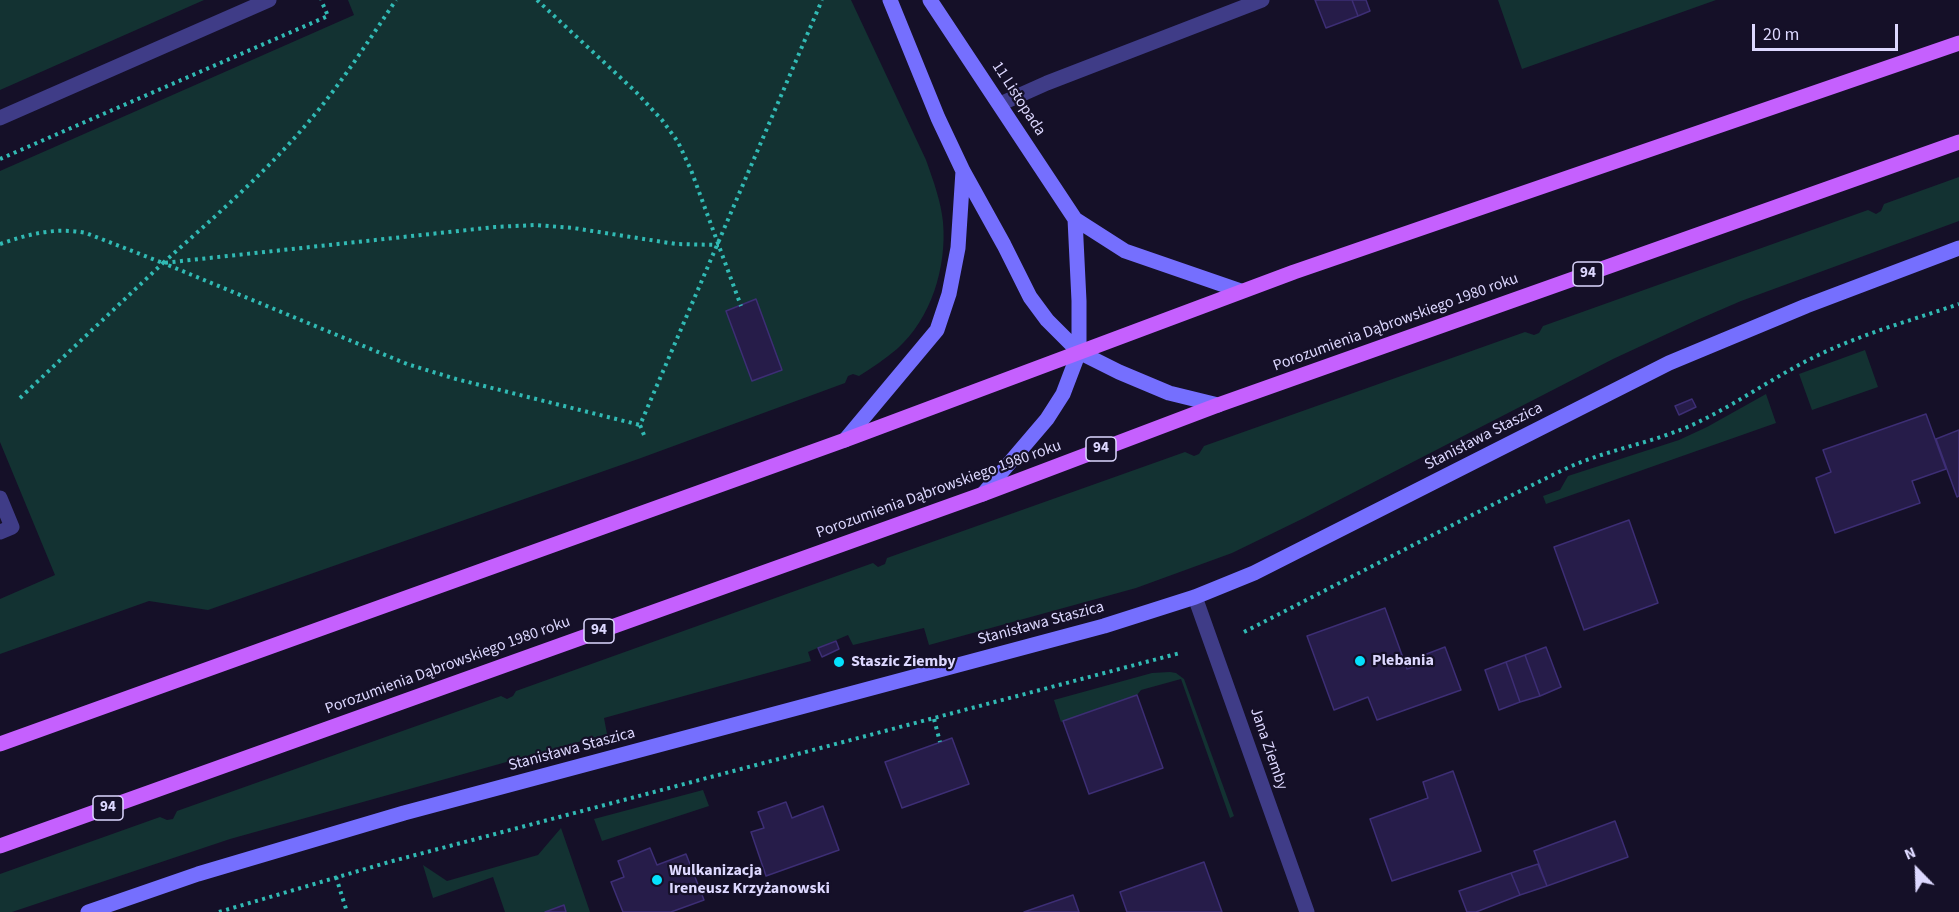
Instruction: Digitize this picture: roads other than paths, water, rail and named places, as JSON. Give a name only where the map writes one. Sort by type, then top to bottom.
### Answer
[{"type":"main road","points":[[0,744],[845,440],[1241,291],[1959,43]]},
{"type":"main road","name":"Porozumienia Dąbrowskiego 1980 roku","points":[[0,846],[983,494],[1218,405],[1959,142]]},
{"type":"street","points":[[0,118],[269,0]]},
{"type":"street","points":[[890,0],[938,118],[963,171],[1030,297],[1047,320],[1078,352],[1169,393],[1218,405]]},
{"type":"street","name":"11 Listopada","points":[[930,0],[1076,219]]},
{"type":"street","points":[[1000,104],[1047,83],[1262,0]]},
{"type":"street","points":[[845,440],[937,330],[949,294],[958,248],[963,171]]},
{"type":"street","points":[[1076,219],[1125,251],[1241,291]]},
{"type":"street","points":[[983,494],[1047,419],[1063,394],[1078,352],[1076,219]]},
{"type":"street","name":"Stanisława Staszica","points":[[88,912],[198,874],[404,813],[1104,626],[1195,597],[1294,554],[1669,363],[1815,303],[1959,248]]},
{"type":"street","points":[[0,498],[12,527],[0,532]]},
{"type":"street","name":"Jana Ziemby","points":[[1195,597],[1307,912]]},
{"type":"place","name":"Plebania","points":[[1360,661]]},
{"type":"place","name":"Staszic Ziemby","points":[[839,662]]},
{"type":"place","name":"Wulkanizacja Ireneusz Krzyżanowski","points":[[657,880]]}]
